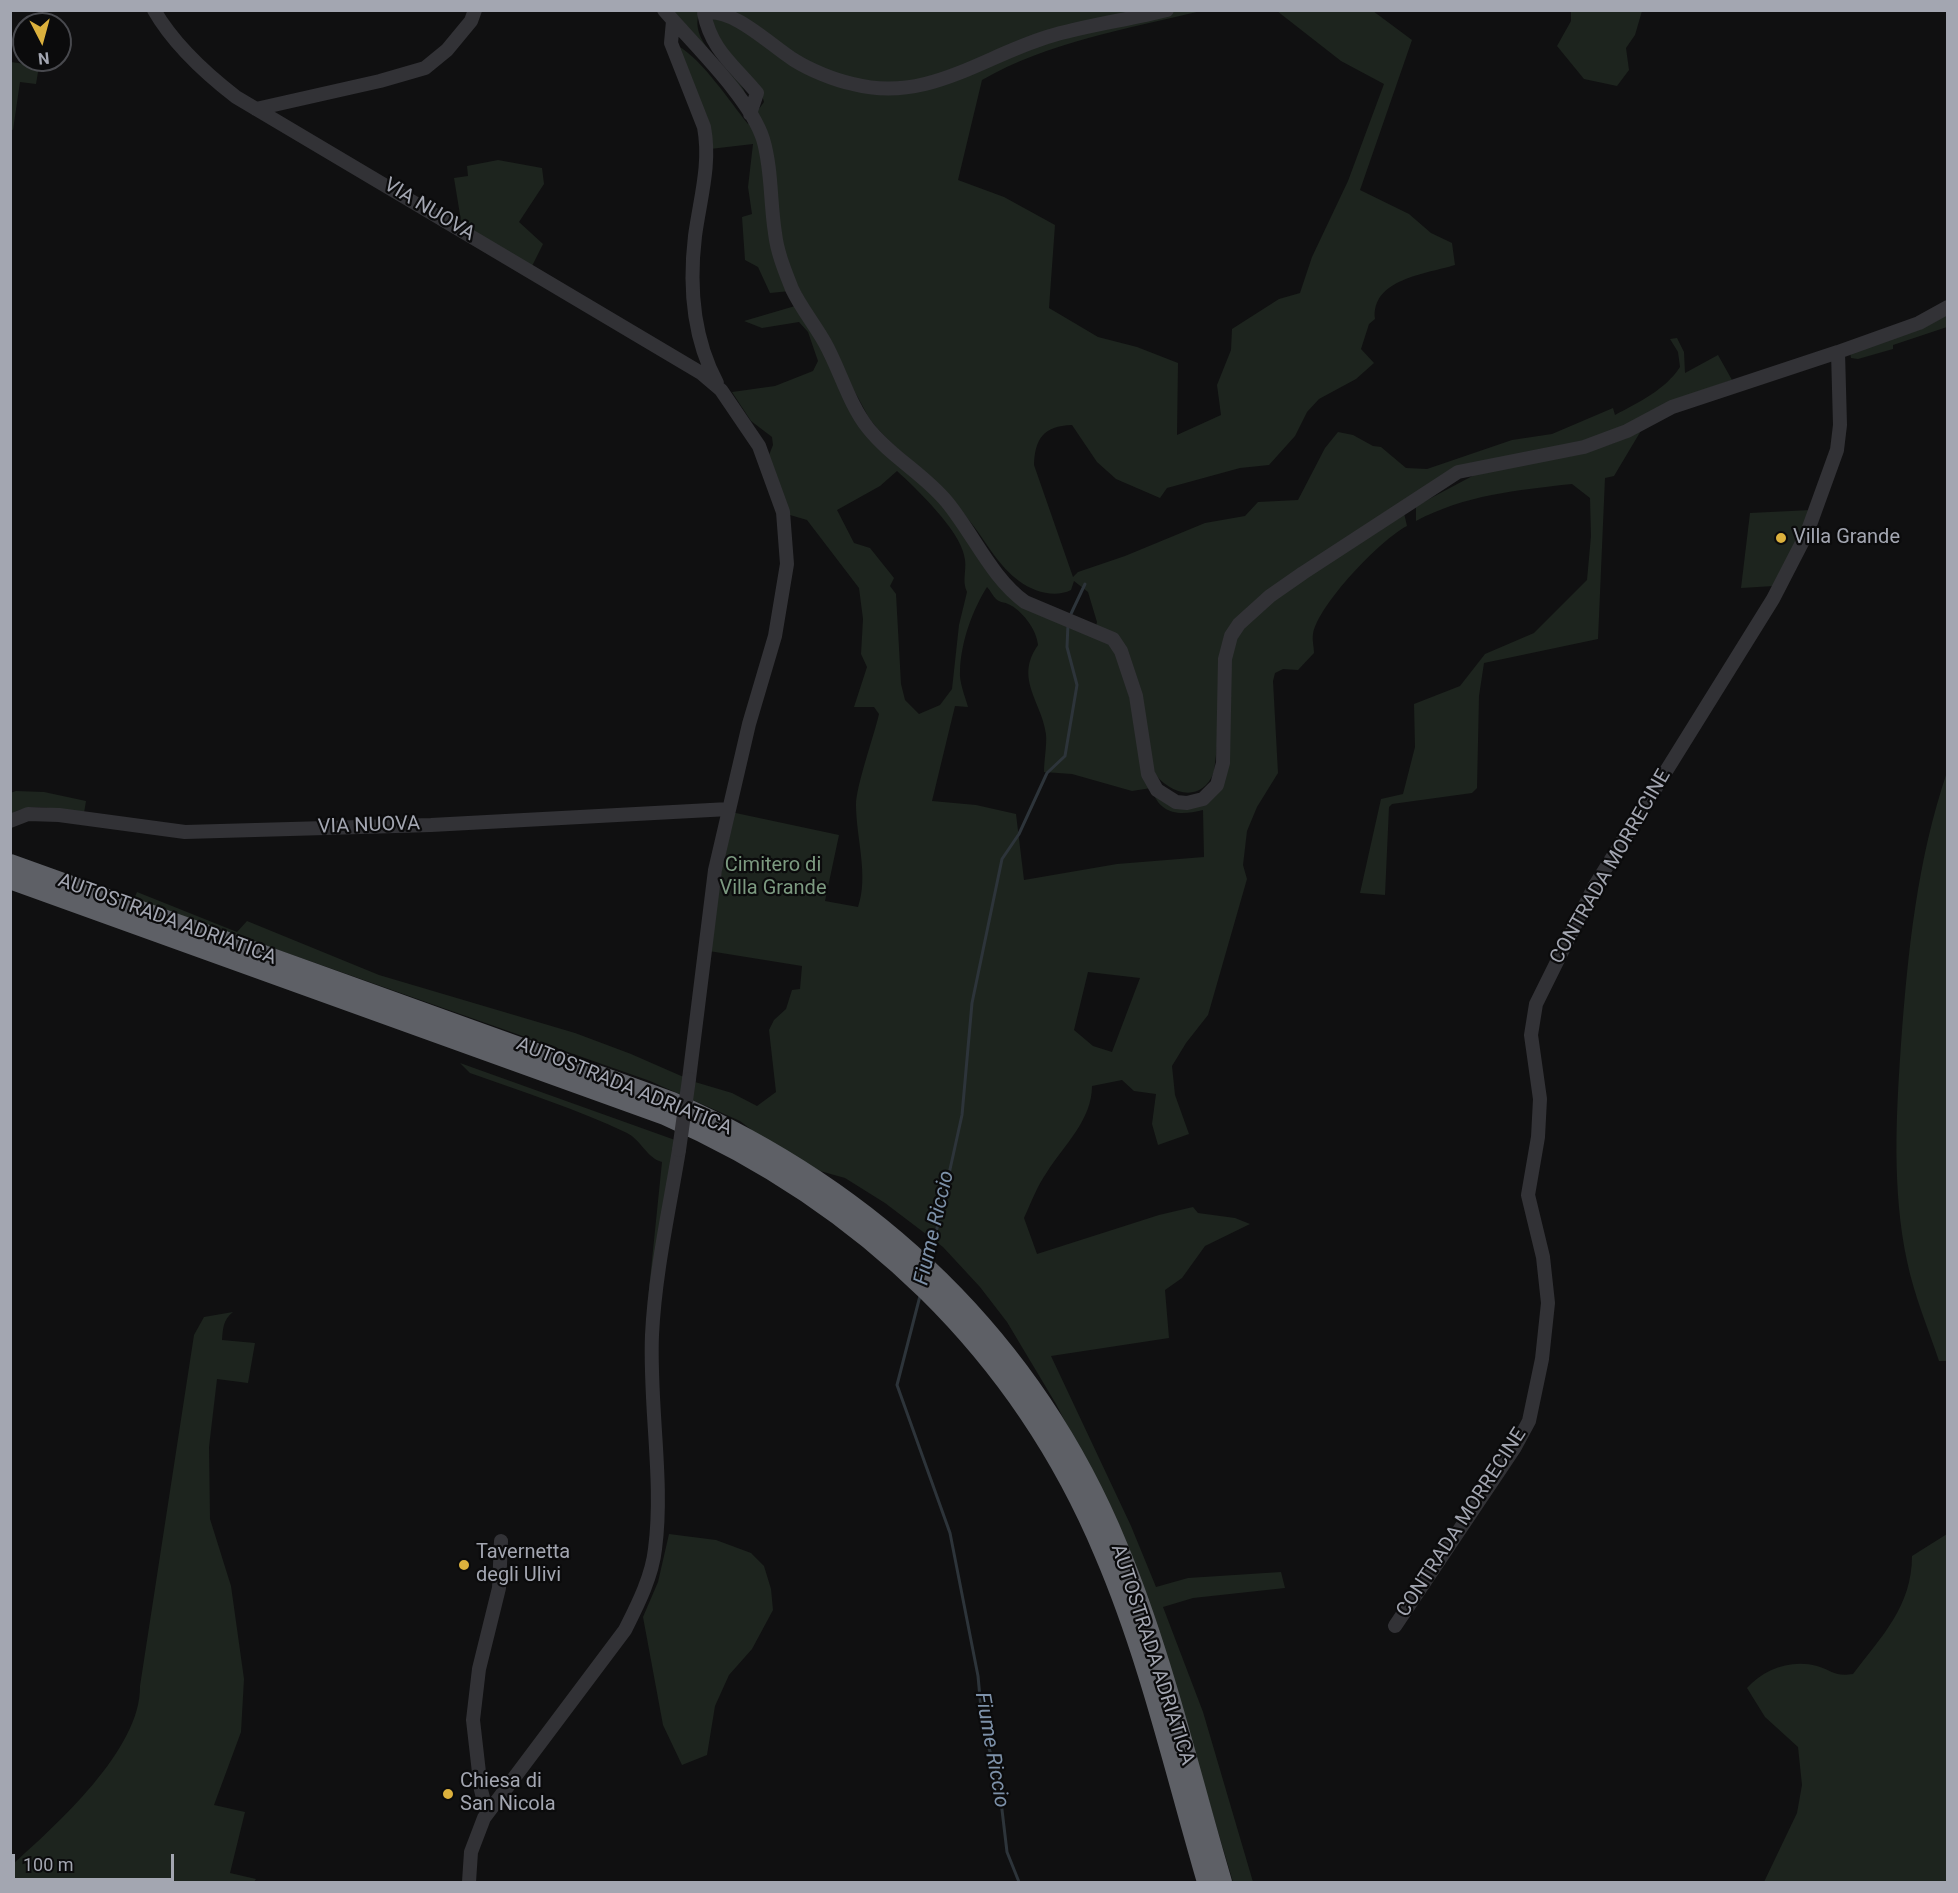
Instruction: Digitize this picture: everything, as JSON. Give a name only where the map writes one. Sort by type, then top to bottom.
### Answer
[{"type":"highway","name":"AUTOSTRADA ADRIATICA","points":[[10,864],[632,1086],[722,1124],[777,1164],[892,1257],[943,1305],[1039,1415],[1059,1459],[1126,1588],[1222,1882]]},
{"type":"highway","name":"AUTOSTRADA ADRIATICA","points":[[10,879],[631,1101],[777,1164]]},
{"type":"highway","name":"AUTOSTRADA ADRIATICA","points":[[1137,1619],[1207,1882]]},
{"type":"street","name":"VIA NUOVA","points":[[154,10],[180,46],[212,79],[256,109],[685,362],[721,390]]},
{"type":"street","points":[[256,109],[390,79],[425,68],[447,50],[471,21],[475,10]]},
{"type":"street","points":[[750,114],[757,93],[717,50],[707,31],[704,13],[713,11],[729,15],[796,62],[852,84],[893,91],[925,86],[1048,37],[1167,10]]},
{"type":"street","name":"VIA NUOVA","points":[[469,1882],[471,1852],[487,1813],[625,1630],[638,1605],[655,1552],[658,1517],[651,1377],[652,1332],[658,1278],[689,1079],[715,870],[749,724],[775,636],[784,590],[786,542],[783,512],[764,456],[742,418],[721,390],[708,366],[699,340],[693,288],[694,248],[705,179],[706,140],[671,43],[668,16]]},
{"type":"street","points":[[668,16],[750,114],[762,137],[768,159],[775,234],[793,292],[826,344],[867,428],[940,494],[961,519],[1000,580],[1025,602],[1113,639],[1121,651],[1136,696],[1148,774],[1156,790],[1176,802],[1195,802],[1210,794],[1217,785],[1223,763],[1225,659],[1231,636],[1239,624],[1270,596],[1458,472],[1584,447],[1627,431],[1672,407],[1918,323],[1947,307]]},
{"type":"street","name":"CONTRADA MORRECINE","points":[[1395,1626],[1515,1447],[1529,1421],[1542,1359],[1548,1303],[1543,1257],[1528,1196],[1537,1148],[1540,1100],[1531,1035],[1536,1004],[1594,887],[1773,599],[1807,533],[1837,450],[1840,425],[1838,352]]},
{"type":"street","name":"VIA NUOVA","points":[[10,820],[28,814],[59,815],[185,832],[431,825],[729,809]]},
{"type":"street","points":[[487,1813],[481,1790],[473,1720],[479,1670],[498,1588],[501,1541]]},
{"type":"green space","points":[[667,11],[700,11],[697,24],[701,37],[717,60],[737,80],[745,95]]},
{"type":"green space","points":[[710,11],[1201,11],[1061,46],[1007,67],[982,80],[958,180],[1004,197],[1055,225],[1049,308],[1098,337],[1137,347],[1178,363],[1177,435],[1221,415],[1217,385],[1231,350],[1232,329],[1279,299],[1300,293],[1312,257],[1348,181],[1384,84],[1341,61],[1277,11],[1373,11],[1412,40],[1360,190],[1409,214],[1431,233],[1452,243],[1455,265],[1403,280],[1382,295],[1376,306],[1375,319],[1369,324],[1361,349],[1374,363],[1356,379],[1319,399],[1307,412],[1295,436],[1269,465],[1240,468],[1167,488],[1160,498],[1116,479],[1097,462],[1072,425],[1047,431],[1036,448],[1034,465],[1073,577],[1078,572],[1125,556],[1205,523],[1245,516],[1258,502],[1298,500],[1325,448],[1338,432],[1353,435],[1373,446],[1381,447],[1406,468],[1427,469],[1512,440],[1552,434],[1613,408],[1615,415],[1651,395],[1674,375],[1680,367],[1678,352],[1670,339],[1677,338],[1684,352],[1685,373],[1718,355],[1732,380],[1672,401],[1603,437],[1466,465],[1231,626],[1214,772],[1201,789],[1193,792],[1175,790],[1152,770],[1128,657],[1096,626],[1097,622],[1088,592],[1074,581],[1071,590],[1058,594],[1045,593],[1025,585],[1012,575],[999,562],[956,505],[869,418],[800,290],[770,293],[758,267],[745,260],[742,217],[752,214],[748,187],[753,144],[710,149],[678,46],[706,71],[748,124],[764,102],[760,88],[713,35]]},
{"type":"green space","points":[[1571,11],[1642,11],[1635,35],[1626,48],[1629,70],[1617,86],[1584,79],[1557,46],[1571,21]]},
{"type":"green space","points":[[11,62],[12,72],[38,72],[36,84],[20,82],[13,130],[10,129]]},
{"type":"green space","points":[[498,160],[542,168],[544,184],[519,222],[543,244],[531,268],[462,227],[454,178],[468,176],[467,166]]},
{"type":"green space","name":"Cimitero di Villa Grande","points":[[795,306],[810,327],[860,424],[936,496],[1004,592],[1016,603],[1109,642],[1117,653],[1157,795],[1212,798],[1233,646],[1252,612],[1404,513],[1407,526],[1367,558],[1326,607],[1313,634],[1314,653],[1298,670],[1283,669],[1275,673],[1273,681],[1278,773],[1257,807],[1247,831],[1243,865],[1247,879],[1208,1015],[1186,1043],[1172,1066],[1175,1095],[1189,1134],[1158,1145],[1152,1124],[1156,1094],[1134,1091],[1122,1080],[1092,1086],[1091,1098],[1082,1121],[1043,1177],[1024,1218],[1037,1254],[1159,1215],[1193,1207],[1198,1213],[1235,1218],[1250,1224],[1205,1246],[1182,1278],[1165,1290],[1169,1338],[1051,1356],[1131,1526],[1156,1587],[1188,1578],[1281,1572],[1285,1588],[1193,1598],[1163,1607],[1203,1712],[1253,1882],[1233,1882],[1153,1613],[1119,1525],[1056,1404],[1007,1322],[980,1287],[943,1247],[885,1203],[845,1178],[820,1171],[770,1144],[740,1121],[650,1081],[134,899],[137,892],[237,932],[247,921],[379,975],[575,1033],[695,1082],[732,1093],[757,1106],[776,1092],[769,1030],[774,1020],[786,1009],[792,990],[800,989],[802,966],[709,951],[731,812],[839,835],[825,901],[858,907],[862,870],[856,805],[879,714],[874,707],[854,707],[867,667],[861,654],[863,619],[859,588],[807,520],[790,515],[769,455],[773,445],[772,437],[751,421],[732,392],[775,386],[813,371],[818,361],[808,332],[799,322],[762,328],[744,321]],"holes":[[[897,471],[946,522],[961,545],[965,560],[967,592],[959,625],[952,689],[940,705],[919,714],[905,700],[901,684],[896,594],[890,586],[894,578],[870,548],[854,543],[837,510],[880,486]],[[987,587],[997,600],[1007,603],[1018,611],[1035,633],[1038,645],[1031,657],[1029,680],[1046,734],[1044,772],[1072,774],[1132,791],[1151,788],[1160,804],[1171,811],[1186,813],[1203,810],[1204,857],[1117,864],[1024,880],[1016,814],[976,805],[932,801],[955,706],[968,707],[960,680],[961,660],[968,627]],[[1088,972],[1140,978],[1112,1052],[1093,1046],[1074,1030]]]},
{"type":"green space","points":[[1947,315],[1947,327],[1893,345],[1893,349],[1858,359],[1851,358],[1850,352],[1925,327]]},
{"type":"green space","points":[[1642,429],[1614,476],[1605,478],[1598,639],[1484,663],[1479,696],[1477,788],[1472,793],[1392,804],[1389,807],[1385,895],[1360,893],[1381,799],[1403,794],[1415,747],[1414,704],[1460,686],[1485,654],[1534,633],[1587,580],[1591,536],[1590,498],[1572,484],[1511,491],[1472,499],[1416,521],[1416,506],[1478,473],[1575,455],[1614,443]]},
{"type":"green space","points":[[1811,510],[1774,586],[1741,588],[1750,513]]},
{"type":"green space","points":[[1947,772],[1948,1361],[1939,1361],[1917,1299],[1907,1261],[1899,1207],[1896,1152],[1899,1071],[1915,906],[1928,839]]},
{"type":"green space","points":[[16,791],[44,792],[86,801],[84,813],[37,807],[11,814],[10,793]]},
{"type":"green space","points":[[460,1063],[675,1140],[648,1299],[662,1162],[652,1157],[627,1133],[569,1108],[470,1073]]},
{"type":"green space","points":[[233,1312],[225,1321],[222,1340],[255,1343],[248,1383],[217,1379],[209,1447],[210,1519],[231,1586],[244,1679],[241,1732],[214,1805],[245,1812],[230,1873],[256,1879],[254,1882],[11,1882],[11,1866],[93,1785],[127,1735],[137,1710],[194,1335],[204,1317]]},
{"type":"green space","points":[[669,1534],[716,1540],[751,1553],[764,1566],[771,1589],[773,1610],[752,1649],[729,1675],[715,1706],[707,1755],[682,1765],[663,1725],[643,1617],[658,1582]]},
{"type":"green space","points":[[1947,1534],[1947,1882],[1764,1882],[1797,1813],[1802,1785],[1798,1747],[1765,1717],[1747,1688],[1761,1676],[1788,1665],[1807,1664],[1838,1674],[1853,1674],[1884,1633],[1901,1605],[1911,1574],[1912,1556]]},
{"type":"waterway","name":"Fiume Riccio","points":[[1069,618],[1085,584]]},
{"type":"waterway","name":"Fiume Riccio","points":[[930,1260],[962,1115],[972,1003],[1002,859],[1019,834],[1047,773],[1065,756],[1077,685],[1067,647],[1068,624]]},
{"type":"waterway","name":"Fiume Riccio","points":[[920,1296],[897,1385],[950,1533],[978,1676],[983,1730],[998,1776],[1007,1852],[1019,1882]]},
{"type":"place","name":"Villa Grande","points":[[1781,538]]},
{"type":"place","name":"Tavernetta degli Ulivi","points":[[464,1565]]},
{"type":"place","name":"Chiesa di San Nicola","points":[[448,1794]]}]
